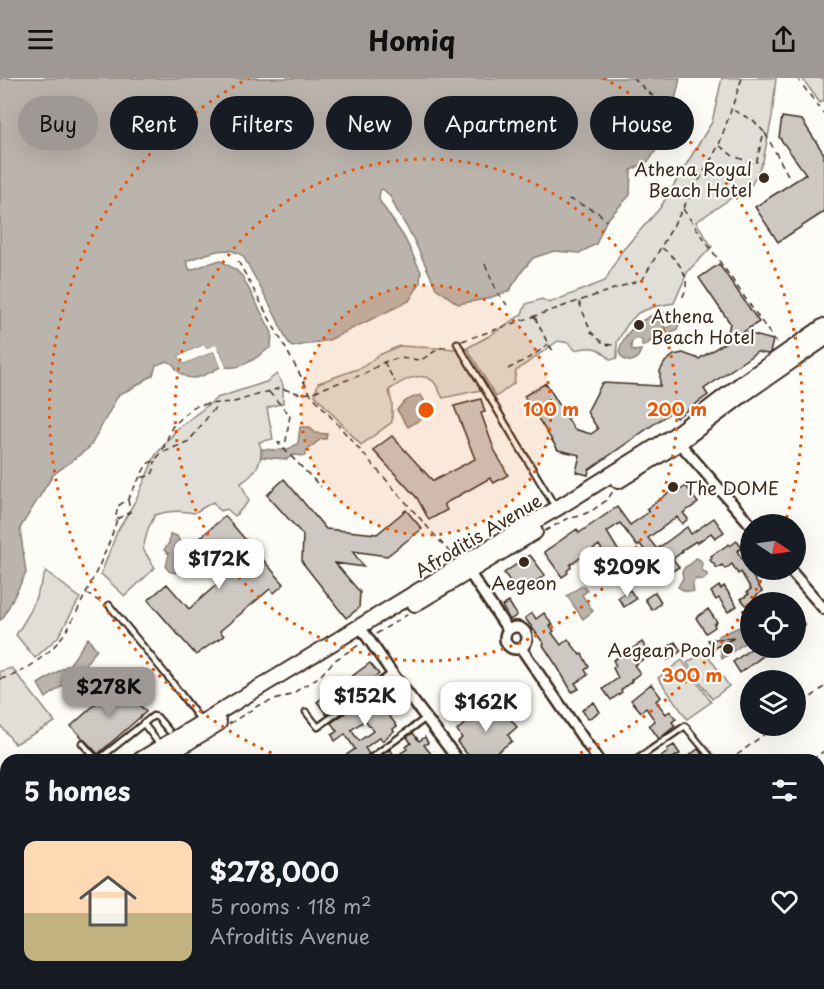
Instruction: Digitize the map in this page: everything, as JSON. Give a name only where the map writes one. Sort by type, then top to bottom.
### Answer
[{"type":"main road","name":"Afroditis Avenue","points":[[161,754],[365,634],[556,509],[676,440],[741,384],[824,326]]},
{"type":"main road","name":"Afroditis Avenue","points":[[161,754],[202,723],[465,569],[676,440],[824,339]]},
{"type":"street","points":[[676,440],[741,514]]},
{"type":"street","points":[[465,569],[508,630]]},
{"type":"street","points":[[799,580],[824,609]]},
{"type":"street","points":[[516,627],[525,631],[527,641],[521,648],[514,649],[508,646],[505,637],[508,630],[516,627]]},
{"type":"street","points":[[365,634],[453,754]]},
{"type":"street","points":[[521,648],[594,754]]},
{"type":"lane","points":[[457,343],[556,509]]},
{"type":"lane","points":[[109,605],[202,723]]},
{"type":"lane","points":[[306,712],[318,727],[392,673]]},
{"type":"lane","points":[[105,754],[155,716],[169,730]]},
{"type":"lane","points":[[376,754],[426,718]]},
{"type":"lane","points":[[143,723],[161,754]]},
{"type":"lane","points":[[645,754],[685,726],[708,754]]},
{"type":"lane","points":[[82,743],[92,754]]},
{"type":"path","points":[[633,78],[652,96]]},
{"type":"path","points":[[0,679],[29,668],[50,652],[60,640],[86,593],[112,535],[118,506],[128,499],[147,464],[155,460],[162,452],[172,427],[193,407],[234,402],[280,388],[301,394],[309,393],[364,374],[384,362],[400,358],[421,360],[440,348],[644,279],[719,145],[742,78]]},
{"type":"path","points":[[797,78],[824,114]]},
{"type":"path","points":[[731,110],[754,121],[764,132],[789,177]]},
{"type":"path","points":[[719,145],[733,156],[756,164],[764,132]]},
{"type":"path","points":[[568,199],[599,213],[606,221]]},
{"type":"path","points":[[683,209],[778,346]]},
{"type":"path","points":[[662,247],[672,256],[684,273],[686,289],[681,301]]},
{"type":"path","points":[[238,261],[309,393],[465,569]]},
{"type":"path","points":[[485,264],[497,292],[507,305]]},
{"type":"path","points":[[579,301],[591,332],[604,344],[613,345]]},
{"type":"path","points":[[534,316],[555,353]]},
{"type":"path","points":[[508,369],[534,355],[548,344]]},
{"type":"path","points":[[384,362],[395,382]]},
{"type":"path","points":[[268,392],[290,415],[286,441],[278,443],[291,459],[321,487]]},
{"type":"path","points":[[162,452],[189,441],[218,404]]},
{"type":"path","points":[[141,477],[152,475],[155,460]]},
{"type":"path","points":[[117,519],[130,512],[128,499]]},
{"type":"path","points":[[86,593],[109,605]]},
{"type":"path","points":[[806,701],[824,687]]},
{"type":"path","points":[[738,754],[762,736]]},
{"type":"shaded area","points":[[0,78],[680,78],[676,96],[590,96],[590,150],[656,150],[649,161],[631,170],[630,195],[606,221],[596,244],[580,253],[554,251],[533,258],[509,291],[486,299],[458,304],[436,288],[412,236],[390,196],[383,189],[380,190],[379,200],[404,237],[421,272],[420,283],[409,301],[329,340],[292,347],[243,256],[236,252],[215,251],[186,261],[190,270],[220,260],[242,276],[272,333],[271,347],[250,362],[226,367],[220,351],[206,349],[204,345],[179,356],[182,363],[214,351],[220,367],[201,377],[189,378],[183,376],[173,364],[167,361],[156,365],[153,375],[119,394],[90,447],[53,475],[20,528],[26,573],[0,620]]},
{"type":"shaded area","points":[[722,78],[776,78],[772,117],[763,161],[752,184],[696,222],[712,247],[688,271],[674,303],[638,313],[627,325],[617,342],[617,358],[611,360],[594,348],[575,350],[569,343],[558,341],[516,371],[514,383],[496,397],[467,348],[522,314],[526,304],[542,299],[549,303],[605,281],[621,252],[660,208],[712,122]]},
{"type":"shaded area","points":[[802,78],[824,78],[824,100],[820,103]]},
{"type":"shaded area","points":[[668,312],[674,313],[680,321],[677,330],[656,338],[645,346],[642,346],[642,340],[637,338],[632,341],[631,346],[632,350],[641,350],[637,358],[631,361],[624,359],[619,352],[628,333],[656,314],[665,328],[669,327],[671,320],[664,318],[663,315]]},
{"type":"shaded area","points":[[399,346],[457,349],[481,390],[443,398],[433,381],[427,378],[416,377],[404,381],[389,390],[392,422],[361,445],[315,395],[318,383],[363,367],[377,356]]},
{"type":"shaded area","points":[[277,374],[283,385],[283,403],[267,408],[273,439],[259,442],[261,454],[258,466],[241,483],[249,501],[235,516],[227,509],[220,511],[213,502],[194,513],[174,511],[155,515],[148,529],[143,549],[155,568],[125,596],[101,574],[117,532],[137,498],[155,456],[177,429],[217,398],[266,382]]},
{"type":"shaded area","points":[[421,395],[431,413],[408,427],[397,410],[408,400]]},
{"type":"shaded area","points":[[300,427],[310,427],[315,433],[327,434],[326,439],[321,439],[307,450],[305,456],[293,455],[287,459],[261,457],[262,449],[285,450],[298,443]]},
{"type":"shaded area","points":[[170,534],[177,536],[181,544],[191,550],[200,564],[192,570],[181,568],[175,573],[169,571],[166,567],[169,554],[164,550],[169,543]]},
{"type":"shaded area","points":[[696,558],[701,561],[702,570],[707,576],[703,580],[694,581],[694,592],[685,591],[678,587],[683,578],[682,572]]},
{"type":"shaded area","points":[[46,571],[80,598],[58,637],[35,658],[16,635],[30,612]]},
{"type":"shaded area","points":[[583,585],[587,591],[582,595],[593,611],[583,619],[567,596]]},
{"type":"shaded area","name":"Aegean Pool","points":[[740,627],[740,646],[722,659],[718,636]]},
{"type":"shaded area","points":[[88,638],[97,650],[75,676],[46,698],[38,684],[70,664]]},
{"type":"shaded area","points":[[705,651],[729,686],[712,699],[687,663]]},
{"type":"shaded area","points":[[682,660],[711,702],[687,719],[658,678]]},
{"type":"shaded area","points":[[12,668],[55,722],[15,744],[0,725],[0,671]]},
{"type":"pier","points":[[204,345],[206,349],[216,345],[226,367],[220,367],[214,351],[182,363],[179,356]]},
{"type":"building","points":[[782,117],[802,120],[824,154],[824,212],[778,242],[755,207],[806,174],[779,137]]},
{"type":"building","points":[[719,264],[759,322],[743,332],[773,340],[770,353],[757,352],[704,389],[708,395],[676,418],[671,412],[589,470],[588,475],[576,472],[580,455],[558,450],[524,396],[546,383],[574,429],[591,434],[598,429],[587,412],[602,383],[660,386],[660,371],[665,362],[674,355],[683,353],[699,359],[726,342],[730,323],[699,278]]},
{"type":"building","points":[[481,399],[485,412],[481,413],[494,449],[508,475],[494,483],[490,478],[444,504],[447,510],[429,520],[417,498],[373,450],[392,436],[433,481],[475,459],[454,406]]},
{"type":"building","points":[[284,479],[326,529],[377,534],[406,510],[422,529],[387,556],[352,551],[364,567],[335,563],[360,592],[359,608],[346,618],[302,562],[303,535],[267,495]]},
{"type":"building","points":[[686,486],[698,503],[683,513],[688,519],[682,524],[677,517],[648,538],[657,549],[687,527],[691,534],[714,518],[724,532],[715,538],[711,533],[682,550],[673,559],[679,567],[660,579],[655,572],[659,569],[640,544],[637,546],[620,523],[607,532],[630,570],[619,577],[599,545],[570,565],[568,573],[562,577],[544,552],[577,529],[579,533],[617,507],[630,525],[649,512],[646,509],[677,487],[679,491]]},
{"type":"building","points":[[225,516],[284,584],[274,593],[270,589],[220,631],[224,636],[196,655],[148,600],[167,584],[189,609],[231,572],[201,537]]},
{"type":"building","points":[[737,541],[740,545],[740,549],[737,551],[740,556],[740,573],[738,574],[732,564],[725,569],[722,565],[717,568],[710,560],[711,556],[729,544],[730,546]]},
{"type":"building","points":[[530,555],[545,575],[516,595],[510,587],[513,585],[504,573]]},
{"type":"building","points":[[746,580],[755,580],[762,591],[747,592],[751,589]]},
{"type":"building","points":[[719,586],[721,589],[724,586],[737,606],[728,612],[719,598],[716,600],[711,592]]},
{"type":"building","points":[[630,590],[636,599],[624,607],[618,598]]},
{"type":"building","points":[[655,592],[661,602],[652,610],[645,599]]},
{"type":"building","points":[[509,602],[517,615],[510,620],[502,606]]},
{"type":"building","points":[[708,609],[717,622],[714,624],[715,627],[706,633],[696,618]]},
{"type":"building","points":[[532,613],[536,619],[544,613],[553,625],[550,626],[554,631],[552,633],[561,645],[568,639],[580,655],[582,654],[589,667],[585,670],[588,675],[575,683],[579,689],[572,692],[544,644],[525,618]]},
{"type":"building","points":[[734,638],[714,648],[708,640],[716,639]]},
{"type":"building","points":[[642,642],[650,655],[634,665],[640,673],[611,700],[603,689],[618,678],[613,668],[616,666],[613,660],[635,651],[633,648]]},
{"type":"building","points":[[675,642],[681,651],[668,660],[662,651]]},
{"type":"building","points":[[740,657],[760,658],[744,670],[740,670],[740,673],[733,662]]},
{"type":"building","points":[[370,663],[379,674],[327,715],[317,702]]},
{"type":"building","points":[[120,682],[146,712],[98,754],[71,726]]},
{"type":"building","points":[[651,684],[661,697],[656,701],[666,714],[670,711],[676,719],[672,722],[675,726],[659,739],[649,725],[655,721],[646,708],[641,712],[631,700]]},
{"type":"building","points":[[377,692],[383,701],[389,697],[393,702],[384,709],[397,726],[382,741],[380,737],[365,748],[369,754],[348,754],[355,749],[345,734],[335,741],[332,735],[337,731],[331,723],[354,707],[364,721],[351,730],[359,741],[373,731],[362,715],[376,703],[371,696]]},
{"type":"building","points":[[594,702],[600,712],[588,719],[582,710]]},
{"type":"building","points":[[488,706],[493,713],[501,707],[517,727],[508,735],[512,741],[494,754],[484,752],[467,754],[457,742],[462,738],[457,730]]},
{"type":"building","points":[[413,733],[419,741],[425,737],[428,743],[424,745],[431,754],[400,754],[411,743],[407,737]]},
{"type":"building","points":[[674,745],[680,754],[665,754],[668,752],[667,749]]},
{"type":"building","points":[[390,749],[393,754],[383,754]]},
{"type":"building","points":[[698,749],[702,754],[691,754]]},
{"type":"place","name":"Athena Royal Beach Hotel","points":[[764,178]]},
{"type":"place","name":"Athena Beach Hotel","points":[[639,325]]},
{"type":"place","name":"The DOME","points":[[673,487]]},
{"type":"place","name":"Aegeon","points":[[524,562]]},
{"type":"place","name":"Aegean Pool","points":[[728,649]]}]
